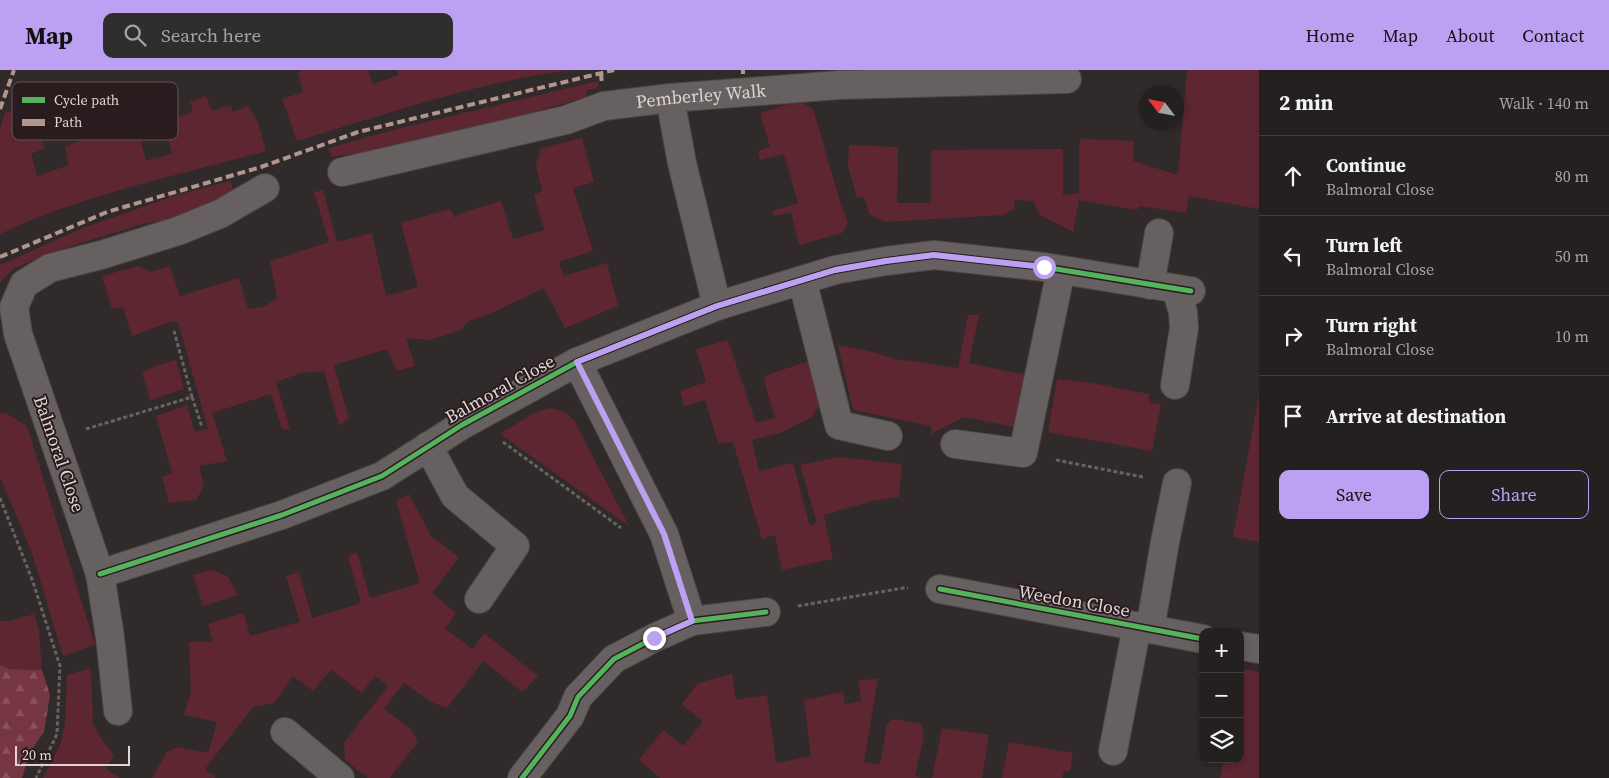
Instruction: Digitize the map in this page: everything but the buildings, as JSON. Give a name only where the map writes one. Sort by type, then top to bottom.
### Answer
[{"type":"street","name":"Pemberley Walk","points":[[342,172],[566,120],[604,106],[670,98],[839,85],[1067,79]]},
{"type":"street","points":[[670,98],[682,163],[717,306]]},
{"type":"street","name":"Balmoral Close","points":[[118,711],[110,636],[100,574],[18,334],[14,307],[24,284],[50,268],[101,255],[178,231],[220,214],[265,188]]},
{"type":"street","points":[[1159,233],[1173,288],[1183,312],[1184,328],[1175,384]]},
{"type":"street","name":"Balmoral Close","points":[[100,574],[291,512],[382,476],[462,425],[577,362],[717,306],[835,270],[934,255],[1061,270],[1173,288]]},
{"type":"street","points":[[955,444],[1023,453],[1061,270]]},
{"type":"street","points":[[801,281],[839,425],[888,436]]},
{"type":"street","name":"Balmoral Close","points":[[577,362],[664,534],[692,621]]},
{"type":"street","points":[[428,446],[454,496],[515,546],[479,599]]},
{"type":"street","points":[[1113,751],[1165,542],[1177,484]]},
{"type":"street","name":"Weedon Close","points":[[940,589],[1199,638]]},
{"type":"street","points":[[522,778],[570,716],[578,697],[614,659],[692,621],[766,612]]},
{"type":"street","points":[[1244,647],[1259,649]]},
{"type":"street","points":[[284,732],[340,778]]},
{"type":"path","points":[[174,331],[202,427]]},
{"type":"path","points":[[81,430],[192,397]]},
{"type":"path","points":[[498,439],[626,531]]},
{"type":"path","points":[[1023,453],[1177,484]]},
{"type":"path","points":[[0,498],[33,582],[60,666],[57,734],[36,778]]},
{"type":"path","points":[[794,607],[903,588],[910,589]]},
{"type":"shaded area","points":[[303,70],[368,70],[373,84],[399,75],[397,70],[571,70],[501,82],[398,110],[297,141],[282,99],[303,92],[298,72]]},
{"type":"shaded area","points":[[1187,70],[1259,70],[1259,209],[1189,196],[1186,213],[1139,206],[1137,210],[1079,200],[1073,232],[1040,215],[1033,201],[1015,200],[1014,209],[1003,215],[885,222],[869,214],[864,196],[857,198],[848,166],[849,145],[898,147],[897,203],[931,203],[931,150],[1063,149],[1063,195],[1079,193],[1079,148],[1081,139],[1134,141],[1133,161],[1178,175],[1182,130],[1184,130]]},
{"type":"shaded area","points":[[598,81],[598,87],[586,91],[587,97],[473,129],[384,149],[332,157],[329,148],[393,130]]},
{"type":"shaded area","points":[[206,96],[212,111],[231,105],[233,112],[248,106],[258,122],[266,151],[97,197],[31,220],[0,234],[0,129],[5,112],[12,112],[12,140],[42,140],[45,148],[31,154],[37,176],[69,165],[65,146],[83,140],[140,140],[146,160],[172,154],[168,140],[178,140],[178,114],[179,117],[193,112],[190,102]]},
{"type":"shaded area","points":[[799,101],[813,109],[848,223],[842,233],[799,245],[791,212],[774,216],[772,211],[798,203],[784,154],[760,160],[758,151],[770,147],[760,113]]},
{"type":"shaded area","points":[[582,138],[594,182],[573,188],[593,251],[559,262],[564,276],[607,263],[618,306],[565,328],[544,288],[494,312],[469,321],[459,331],[429,340],[406,338],[415,366],[397,371],[387,349],[334,365],[349,419],[339,425],[324,371],[301,373],[276,382],[290,429],[282,429],[271,394],[212,413],[227,461],[199,466],[204,486],[196,500],[169,503],[162,477],[172,473],[156,416],[187,405],[195,432],[208,429],[178,322],[170,322],[132,336],[123,307],[112,309],[102,276],[138,266],[151,272],[170,266],[180,296],[239,278],[248,309],[263,307],[277,299],[270,261],[329,242],[314,192],[323,190],[337,242],[372,233],[386,296],[418,287],[401,223],[450,209],[455,218],[458,214],[501,201],[513,239],[544,230],[534,195],[542,191],[536,165],[541,148]]},
{"type":"shaded area","points":[[231,181],[234,194],[185,218],[146,223],[52,252],[13,269],[0,283],[0,265],[83,228],[174,196]]},
{"type":"shaded area","points":[[968,315],[979,315],[969,363],[1027,375],[1018,428],[964,417],[931,434],[931,426],[853,410],[838,345],[896,359],[958,368]]},
{"type":"shaded area","points":[[728,340],[756,423],[775,418],[764,380],[767,375],[812,360],[823,399],[812,417],[783,432],[752,440],[759,471],[793,463],[810,526],[817,523],[800,465],[840,457],[902,464],[899,497],[872,501],[824,515],[833,560],[782,570],[775,535],[762,539],[733,442],[718,443],[705,400],[684,406],[680,391],[706,382],[696,349]]},
{"type":"shaded area","points":[[176,360],[184,389],[150,400],[142,372]]},
{"type":"shaded area","points":[[1057,379],[1092,383],[1149,394],[1149,403],[1161,404],[1152,451],[1048,432]]},
{"type":"shaded area","points":[[1259,395],[1259,542],[1233,537]]},
{"type":"shaded area","points":[[550,408],[563,411],[574,420],[629,526],[500,434],[533,413]]},
{"type":"shaded area","points":[[6,413],[27,426],[95,645],[63,656],[32,553],[0,477],[0,414]]},
{"type":"shaded area","points":[[409,494],[431,536],[459,557],[432,593],[456,613],[445,629],[473,649],[484,633],[538,676],[522,692],[483,661],[447,708],[431,702],[404,683],[384,709],[411,729],[418,742],[390,778],[368,778],[345,760],[344,743],[388,686],[375,676],[362,693],[331,670],[313,691],[293,676],[274,703],[253,707],[205,769],[216,778],[152,778],[167,752],[177,747],[208,753],[217,722],[184,715],[191,691],[189,642],[213,642],[208,624],[244,613],[250,636],[300,622],[286,576],[299,572],[312,618],[361,603],[348,557],[357,552],[370,598],[420,583],[396,501]]},
{"type":"shaded area","points":[[214,570],[228,577],[238,595],[203,606],[193,575]]},
{"type":"shaded area","points":[[34,614],[39,631],[42,670],[9,669],[0,665],[0,621],[10,621]]},
{"type":"shaded area","points":[[91,668],[93,723],[100,737],[114,755],[106,769],[120,778],[43,778],[61,743],[65,723],[67,675]]},
{"type":"shaded area","points":[[1244,669],[1259,672],[1259,778],[1220,778],[1223,763],[1244,763]]},
{"type":"shaded area","points":[[732,674],[736,700],[767,695],[776,763],[811,756],[804,700],[843,692],[845,704],[861,701],[858,681],[878,678],[864,762],[880,765],[887,724],[893,719],[922,724],[924,736],[915,776],[921,778],[660,778],[639,760],[663,730],[683,746],[703,722],[682,704],[698,683]]},
{"type":"shaded area","points":[[942,728],[989,735],[982,778],[932,778]]},
{"type":"shaded area","points":[[1009,742],[1073,753],[1070,772],[1064,771],[1062,778],[1002,778]]},
{"type":"green space","points":[[0,665],[9,669],[42,670],[50,695],[44,732],[30,752],[22,778],[0,778]]},
{"type":"marked path","points":[[0,109],[14,70]]},
{"type":"marked path","points":[[0,257],[107,212],[261,167],[358,132],[614,70]]},
{"type":"marked path","points":[[601,73],[602,85]]},
{"type":"cycle path","points":[[100,574],[282,515],[382,476],[462,425],[577,362],[717,306],[835,270],[934,255],[1044,267],[1191,291]]},
{"type":"cycle path","points":[[940,589],[1199,638]]},
{"type":"cycle path","points":[[522,778],[570,716],[578,697],[614,659],[692,621],[766,612]]},
{"type":"route","points":[[654,638],[692,621],[664,534],[577,362],[717,306],[835,270],[934,255],[1044,267]]}]
